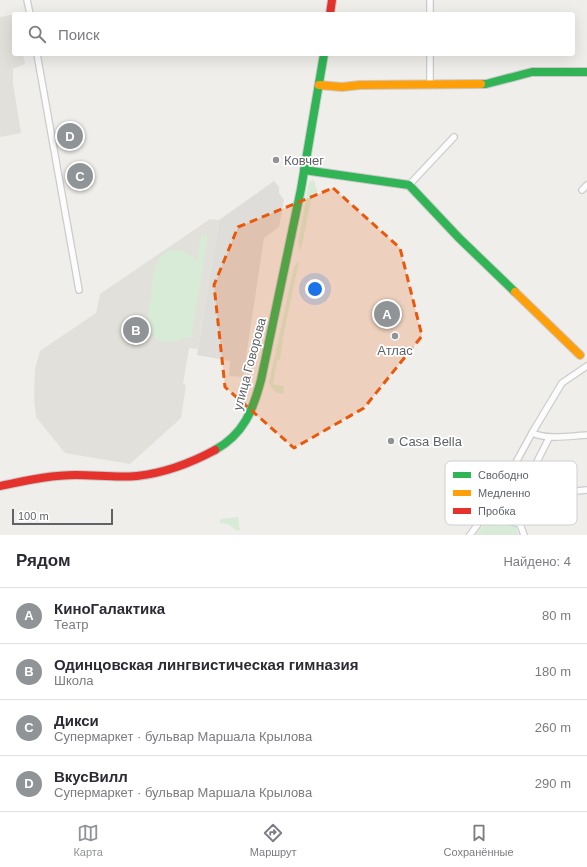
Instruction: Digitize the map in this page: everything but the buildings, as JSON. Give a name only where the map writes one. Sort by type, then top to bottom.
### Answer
[{"type":"main road","points":[[330,12],[332,0]]},
{"type":"main road","name":"улица Говорова","points":[[0,486],[60,475],[137,476],[158,472],[183,465],[226,444],[237,435],[251,410],[259,385],[285,270],[324,56]]},
{"type":"main road","points":[[319,85],[342,87],[360,85],[486,84],[532,72],[587,72]]},
{"type":"main road","points":[[304,170],[409,185],[459,238],[580,355]]},
{"type":"street","points":[[27,0],[30,12]]},
{"type":"street","points":[[430,0],[430,12]]},
{"type":"street","points":[[37,56],[79,290]]},
{"type":"street","points":[[430,56],[430,84]]},
{"type":"street","points":[[409,185],[454,137]]},
{"type":"street","points":[[517,461],[562,383],[587,366]]},
{"type":"street","points":[[532,433],[549,438],[587,435]]},
{"type":"street","points":[[537,461],[549,438]]},
{"type":"street","points":[[577,491],[587,490]]},
{"type":"street","points":[[470,535],[478,525]]},
{"type":"street","points":[[520,525],[524,535]]},
{"type":"highlighted area","points":[[333,188],[400,248],[422,336],[364,408],[294,448],[225,387],[214,285],[238,227]]},
{"type":"shaded area","points":[[12,14],[12,56],[23,56],[25,64],[13,69],[13,83],[21,133],[0,137],[0,17]]},
{"type":"shaded area","points":[[274,181],[279,187],[279,193],[284,200],[279,227],[264,238],[243,377],[229,376],[230,361],[197,355],[219,220]]},
{"type":"shaded area","points":[[210,219],[219,220],[198,349],[189,348],[183,384],[186,385],[181,418],[130,464],[65,453],[36,417],[34,398],[35,369],[40,351],[96,313],[100,294]]},
{"type":"green space","points":[[314,180],[318,195],[311,200],[301,250],[298,244],[309,182]]},
{"type":"green space","points":[[201,235],[208,236],[191,338],[168,343],[164,342],[157,339],[152,334],[147,323],[155,268],[162,255],[168,251],[182,251],[197,261]]},
{"type":"green space","points":[[299,261],[283,337],[280,360],[277,360],[273,384],[284,386],[283,394],[274,391],[269,383],[294,267]]},
{"type":"green space","points":[[238,517],[240,530],[237,531],[228,524],[220,523],[220,519]]},
{"type":"green space","points":[[483,525],[516,525],[518,535],[476,535]]},
{"type":"traffic: fast","points":[[215,450],[233,437],[246,420],[255,401],[261,380],[301,189],[324,56]]},
{"type":"traffic: fast","points":[[481,84],[532,72],[587,72]]},
{"type":"traffic: fast","points":[[304,170],[409,185],[459,238],[515,292]]},
{"type":"traffic: slow","points":[[319,85],[342,87],[360,85],[481,84]]},
{"type":"traffic: slow","points":[[515,292],[580,355]]},
{"type":"traffic: jam","points":[[330,12],[332,0]]},
{"type":"traffic: jam","points":[[0,486],[57,476],[76,475],[122,477],[147,475],[177,467],[215,450]]},
{"type":"place","name":"ВкусВилл","points":[[70,136]]},
{"type":"place","name":"Ковчег","points":[[276,160]]},
{"type":"place","name":"Дикси","points":[[80,176]]},
{"type":"place","name":"КиноГалактика","points":[[387,314]]},
{"type":"place","name":"Одинцовская лингвистическая гимназия","points":[[136,330]]},
{"type":"place","name":"Атлас","points":[[395,336]]},
{"type":"place","name":"Casa Bella","points":[[391,441]]}]
